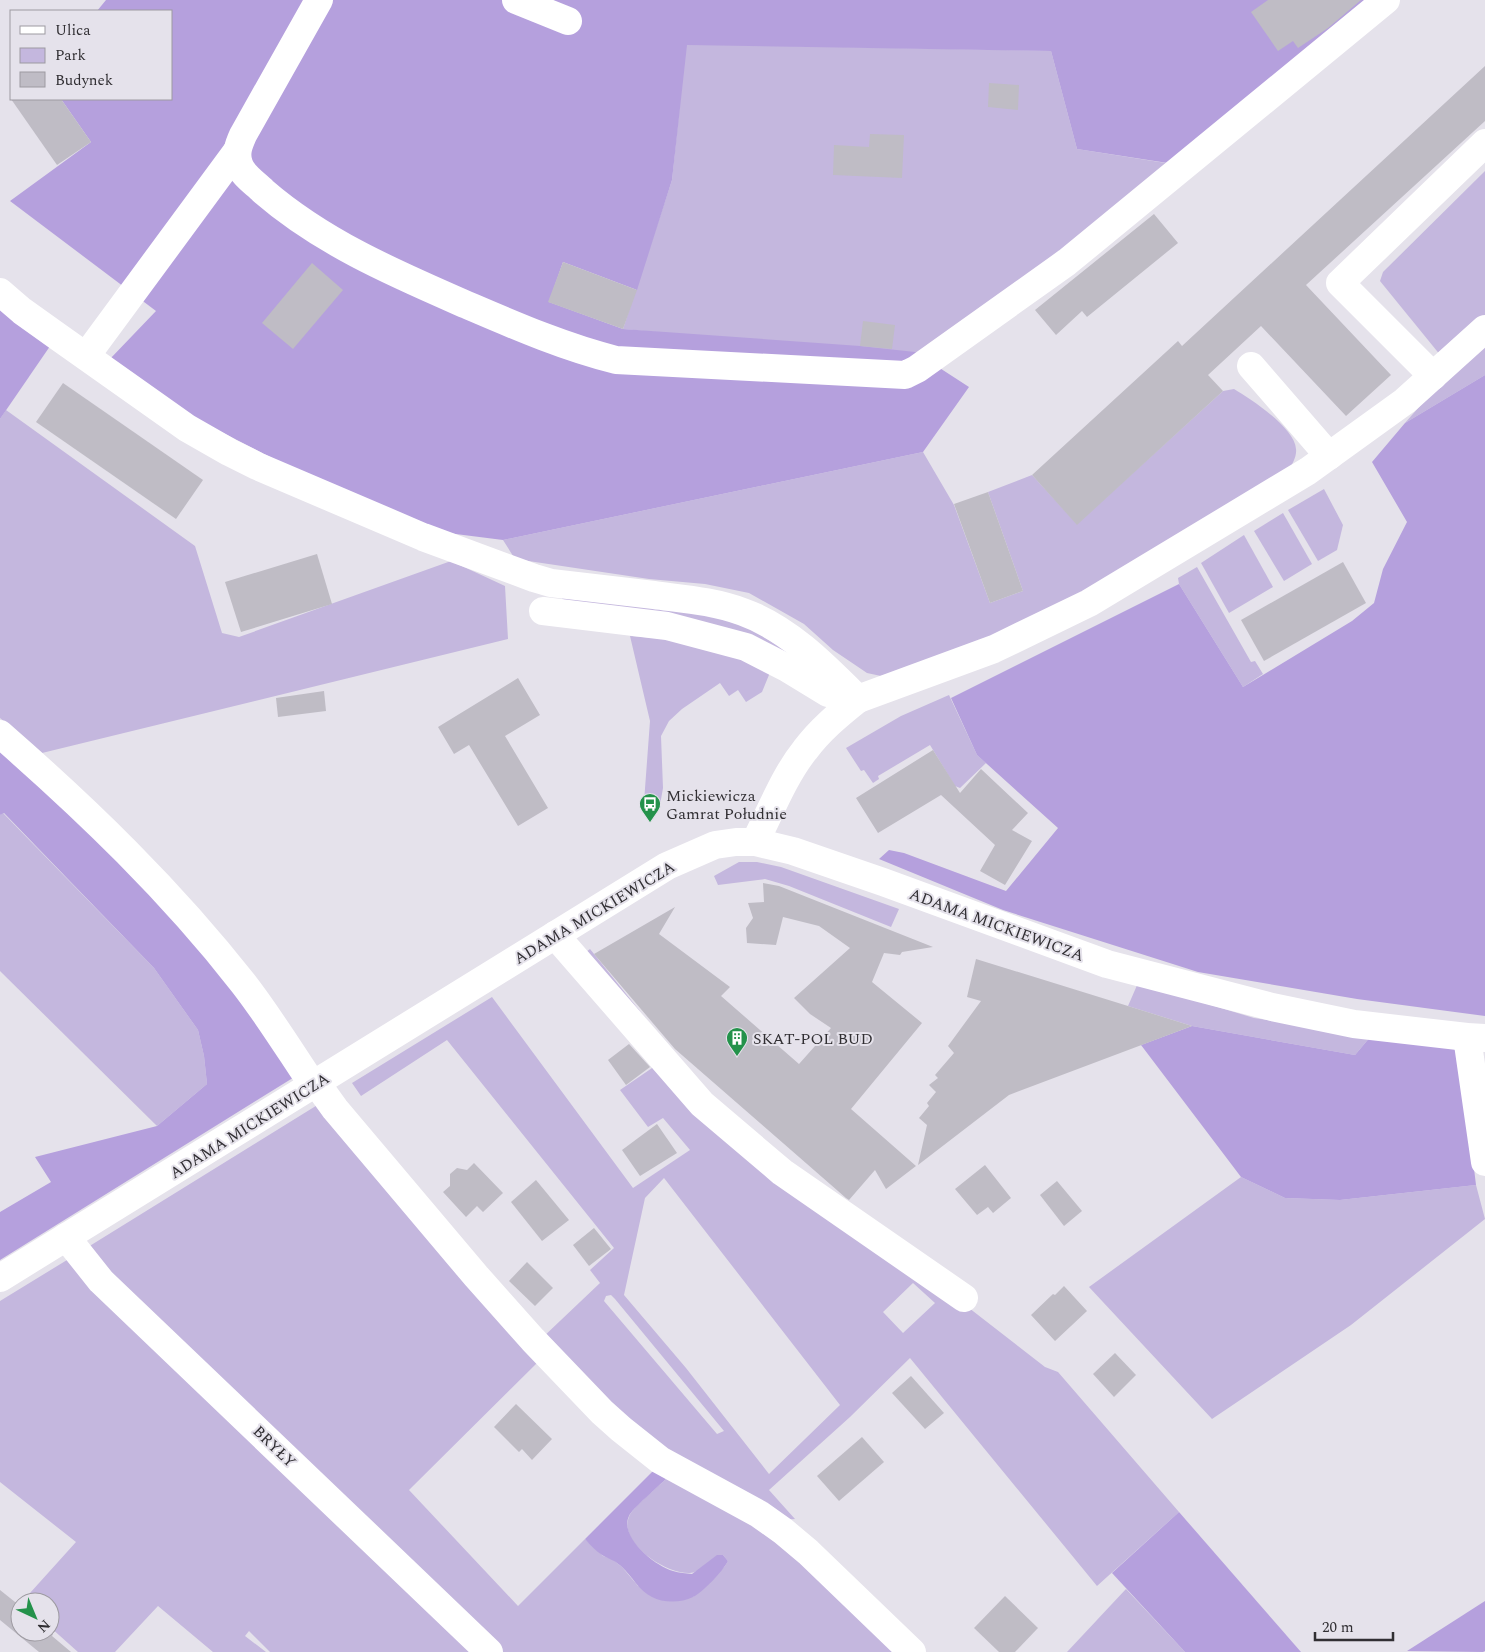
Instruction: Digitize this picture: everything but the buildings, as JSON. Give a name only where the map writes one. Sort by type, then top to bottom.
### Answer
[{"type":"street","points":[[86,356],[237,151],[243,134],[319,0]]},
{"type":"street","points":[[516,0],[568,21]]},
{"type":"street","points":[[237,151],[239,164],[246,176],[271,198],[314,230],[376,265],[547,339],[584,352],[616,360],[905,375],[917,369],[1067,262],[1386,0]]},
{"type":"street","points":[[1433,376],[1340,283],[1485,143]]},
{"type":"street","points":[[0,292],[22,311],[188,428],[257,466],[423,537],[551,583],[708,601],[744,612],[771,626],[798,644],[827,668],[858,699]]},
{"type":"street","points":[[755,842],[803,752],[821,730],[858,699],[994,649],[1089,603],[1308,471],[1405,401],[1485,329]]},
{"type":"street","points":[[1251,366],[1329,456]]},
{"type":"street","points":[[543,611],[667,626],[746,647],[787,668],[828,693],[858,699]]},
{"type":"street","points":[[0,734],[93,818],[190,920],[244,984],[335,1109],[476,1276],[587,1398],[621,1429],[660,1460],[759,1514],[783,1531],[808,1552],[912,1652]]},
{"type":"street","name":"ADAMA MICKIEWICZA","points":[[0,1278],[666,866],[716,846],[736,842],[755,842],[792,851],[883,882],[1107,964],[1272,1007],[1345,1022],[1476,1037]]},
{"type":"street","points":[[555,935],[702,1104],[782,1172],[964,1298]]},
{"type":"street","points":[[1476,1037],[1479,1130],[1485,1162]]},
{"type":"street","name":"BRYŁY","points":[[66,1237],[84,1261],[108,1287],[489,1652]]},
{"type":"green space","points":[[686,44],[1051,51],[1077,149],[1172,164],[924,357],[623,329],[672,180]]},
{"type":"green space","points":[[1485,171],[1485,315],[1455,346],[1441,356],[1380,281],[1383,272]]},
{"type":"green space","points":[[1485,342],[1485,375],[1405,423],[1426,399]]},
{"type":"green space","points":[[1234,389],[1271,415],[1294,441],[1296,452],[1288,471],[998,641],[881,676],[867,673],[833,650],[804,624],[749,593],[705,584],[649,579],[515,559],[503,540],[923,452],[954,505],[990,603],[1023,591],[988,492],[1032,475],[1077,524],[1223,391]]},
{"type":"green space","points":[[6,410],[195,546],[222,633],[239,637],[451,561],[505,586],[508,639],[42,753],[0,718],[0,419]]},
{"type":"green space","points":[[1324,489],[1343,525],[1337,550],[1318,561],[1288,510]]},
{"type":"green space","points":[[1283,513],[1312,564],[1284,581],[1254,531]]},
{"type":"green space","points":[[1244,535],[1273,587],[1229,613],[1201,563]]},
{"type":"green space","points":[[1197,567],[1251,662],[1255,661],[1263,674],[1243,687],[1179,584],[1178,578]]},
{"type":"green space","points":[[557,594],[732,618],[804,661],[564,600]]},
{"type":"green space","points":[[630,636],[680,640],[720,649],[771,670],[762,692],[746,702],[738,690],[729,696],[720,683],[682,709],[669,721],[661,736],[663,788],[660,805],[644,802],[650,721]]},
{"type":"green space","points":[[949,695],[977,755],[986,763],[960,788],[955,786],[930,745],[878,776],[879,779],[873,783],[864,770],[861,771],[846,748],[901,716]]},
{"type":"green space","points":[[3,813],[154,968],[198,1030],[204,1056],[207,1084],[157,1126],[0,971],[0,815]]},
{"type":"green space","points":[[739,862],[757,862],[781,867],[899,909],[891,927],[789,886],[765,879],[718,885],[714,876]]},
{"type":"green space","points":[[590,949],[692,1076],[725,1127],[960,1301],[1045,1367],[1058,1372],[1179,1512],[1097,1586],[910,1358],[850,1417],[769,1490],[795,1519],[781,1520],[673,1460],[541,1339],[600,1283],[590,1270],[614,1248],[447,1040],[361,1096],[352,1083],[492,997],[633,1188],[690,1150],[663,1118],[648,1127],[620,1090],[655,1066],[582,955]],"holes":[[[664,1178],[840,1405],[769,1474],[686,1368],[624,1295],[645,1198]],[[913,1283],[935,1303],[903,1333],[883,1312]],[[611,1295],[615,1299],[724,1431],[717,1434],[604,1301],[606,1296]]]},
{"type":"green space","points":[[1138,983],[1254,1018],[1371,1036],[1355,1055],[1192,1026],[1128,1006]]},
{"type":"green space","points":[[319,1104],[537,1363],[409,1490],[518,1606],[585,1539],[603,1556],[612,1559],[622,1567],[638,1586],[693,1597],[725,1566],[728,1561],[723,1555],[693,1572],[680,1572],[657,1563],[646,1555],[637,1546],[627,1527],[631,1513],[667,1478],[748,1515],[902,1652],[498,1652],[184,1350],[88,1247]]},
{"type":"green space","points":[[1241,1177],[1285,1198],[1340,1200],[1476,1185],[1485,1219],[1351,1325],[1212,1419],[1089,1287]]},
{"type":"green space","points":[[67,1260],[481,1652],[270,1652],[249,1631],[245,1636],[266,1652],[213,1652],[158,1606],[115,1652],[78,1652],[60,1636],[60,1592],[31,1592],[76,1542],[0,1482],[0,1301]]},
{"type":"green space","points":[[1126,1589],[1185,1652],[1067,1652]]},
{"type":"shaded area","points":[[106,0],[1386,0],[1187,166],[1077,149],[1051,51],[687,45],[672,180],[637,290],[563,262],[549,302],[623,329],[860,346],[915,352],[969,387],[923,452],[503,540],[432,531],[280,462],[198,420],[109,360],[156,311],[10,201],[91,142],[62,100],[172,100],[172,10],[98,10]]},
{"type":"shaded area","points":[[0,292],[57,336],[0,419]]},
{"type":"shaded area","points":[[1485,375],[1485,1016],[1357,999],[1198,972],[1003,910],[879,859],[889,850],[904,853],[1006,891],[1058,828],[977,755],[951,698],[1179,584],[1243,687],[1352,621],[1374,603],[1383,569],[1407,522],[1372,462],[1405,423]]},
{"type":"shaded area","points":[[0,748],[59,797],[227,977],[296,1076],[0,1260],[0,1212],[51,1182],[35,1157],[157,1126],[207,1084],[204,1056],[198,1030],[154,968],[4,813],[0,815]]},
{"type":"shaded area","points":[[1192,1026],[1355,1055],[1371,1036],[1459,1045],[1476,1185],[1340,1200],[1285,1198],[1241,1177],[1141,1045]]},
{"type":"shaded area","points":[[653,1471],[667,1478],[631,1513],[627,1524],[629,1533],[640,1550],[657,1563],[680,1573],[692,1574],[717,1555],[723,1555],[728,1561],[702,1591],[693,1597],[683,1600],[672,1602],[656,1599],[647,1594],[620,1565],[593,1548],[585,1539]]},
{"type":"shaded area","points":[[1179,1512],[1301,1652],[1185,1652],[1112,1573]]},
{"type":"shaded area","points":[[1485,1601],[1485,1651],[1407,1651]]},
{"type":"place","name":"Mickiewicza Gamrat Południe","points":[[650,823]]},
{"type":"place","name":"SKAT-POL BUD","points":[[737,1057]]}]
